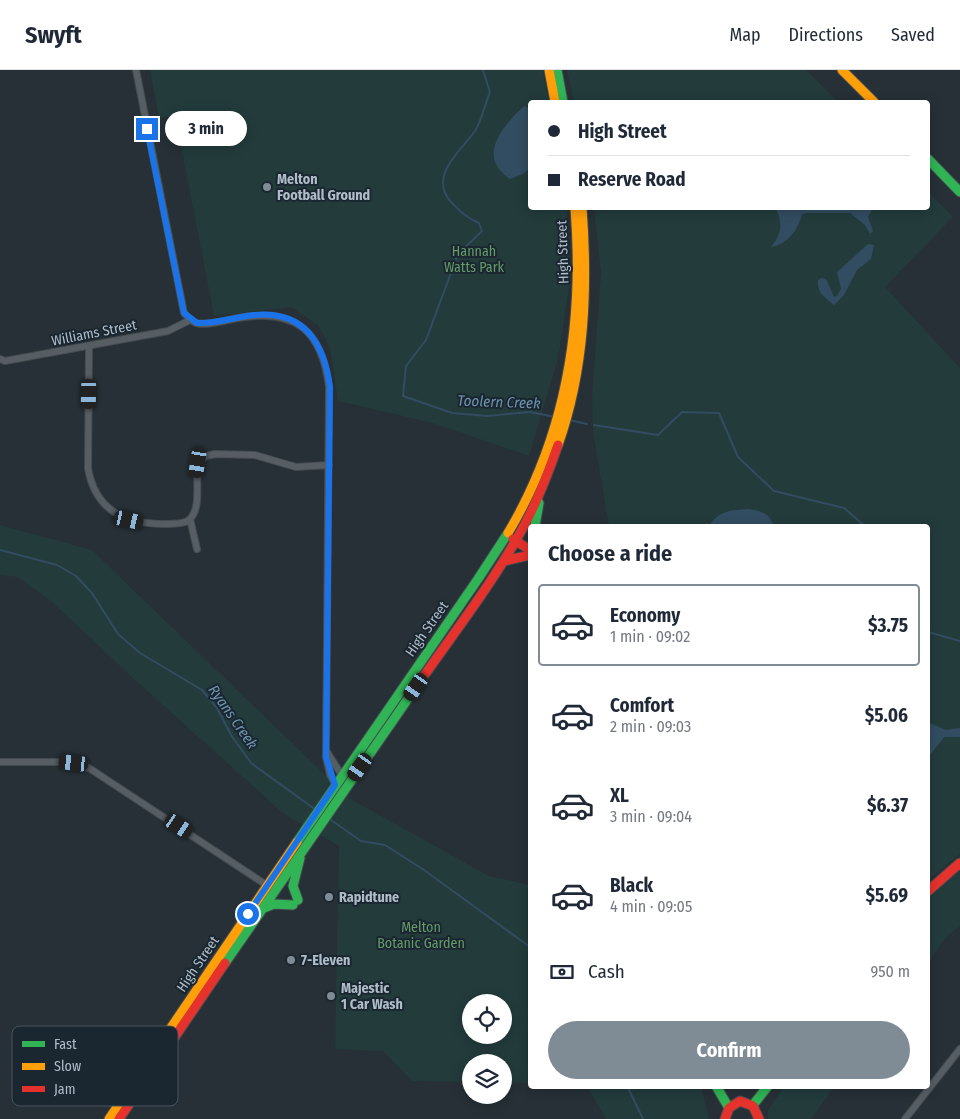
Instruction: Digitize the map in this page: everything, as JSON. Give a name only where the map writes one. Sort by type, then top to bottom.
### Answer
[{"type":"main road","points":[[549,70],[555,100]]},
{"type":"main road","points":[[557,70],[563,100]]},
{"type":"main road","points":[[842,70],[872,100]]},
{"type":"main road","points":[[930,161],[960,192]]},
{"type":"main road","name":"High Street","points":[[565,407],[573,350],[578,288],[575,210]]},
{"type":"main road","name":"High Street","points":[[174,1026],[322,812],[349,783],[518,539],[548,469],[578,367],[585,293],[582,210]]},
{"type":"main road","name":"High Street","points":[[178,1033],[263,908],[271,888],[302,851],[335,785],[508,534],[560,424]]},
{"type":"main road","points":[[535,524],[548,469]]},
{"type":"main road","points":[[508,534],[518,539],[528,548]]},
{"type":"main road","points":[[518,539],[528,539]]},
{"type":"main road","points":[[504,561],[528,555]]},
{"type":"main road","points":[[263,908],[274,904],[296,902],[293,886],[302,851]]},
{"type":"main road","points":[[930,889],[960,863]]},
{"type":"main road","points":[[718,1089],[729,1108]]},
{"type":"main road","points":[[753,1105],[766,1089]]},
{"type":"main road","points":[[725,1119],[729,1108],[740,1101],[753,1105],[757,1110],[759,1119]]},
{"type":"main road","name":"High Street","points":[[109,1119],[118,1106]]},
{"type":"main road","name":"High Street","points":[[119,1119],[128,1106]]},
{"type":"street","points":[[136,70],[184,313],[190,320],[205,323],[268,314],[285,318],[308,332],[324,356],[330,387],[326,751],[330,775],[335,785],[342,792]]},
{"type":"street","name":"Williams Street","points":[[0,359],[5,361],[90,347],[168,331],[190,320]]},
{"type":"street","points":[[90,347],[88,468],[90,484],[101,501],[112,511],[129,520],[145,524],[181,523],[190,519],[196,509],[198,463],[206,456],[215,454],[255,455],[296,467],[328,465]]},
{"type":"street","points":[[190,519],[197,549]]},
{"type":"street","points":[[326,751],[342,776],[349,783]]},
{"type":"street","points":[[0,762],[60,762],[89,768],[102,774],[271,888]]},
{"type":"street","points":[[930,1088],[960,1050]]},
{"type":"street","points":[[905,1119],[929,1089]]},
{"type":"green space","name":"Hannah Watts Park","points":[[150,70],[542,70],[549,100],[528,100],[528,210],[567,210],[569,287],[558,359],[529,456],[433,423],[338,401],[330,348],[318,325],[291,307],[214,316],[175,115],[159,118]]},
{"type":"green space","points":[[567,70],[806,70],[836,100],[574,100]]},
{"type":"green space","points":[[930,194],[953,217],[885,287],[960,368],[960,854],[930,878],[930,524],[609,524],[593,433],[592,396],[601,273],[594,210],[930,210]]},
{"type":"green space","name":"Melton Botanic Garden","points":[[0,525],[92,550],[349,798],[489,876],[528,885],[528,1083],[512,1082],[512,1054],[462,1054],[462,1082],[412,1081],[383,1051],[335,1049],[339,846],[284,814],[134,679],[51,601],[18,577],[0,575]]},
{"type":"green space","points":[[960,868],[960,926],[946,937],[930,960],[930,897]]},
{"type":"green space","points":[[589,1089],[702,1089],[709,1119],[606,1119]]},
{"type":"green space","points":[[782,1089],[833,1089],[811,1119],[768,1119],[768,1110]]},
{"type":"water","points":[[524,106],[528,108],[528,170],[523,174],[510,179],[500,170],[495,161],[494,151],[501,132]]},
{"type":"water","points":[[776,210],[872,210],[868,217],[873,231],[870,234],[865,225],[850,213],[807,213],[802,214],[795,231],[787,239],[771,247],[779,233],[780,218]]},
{"type":"water","points":[[868,244],[874,245],[871,259],[857,270],[844,295],[834,305],[820,292],[818,280],[826,279],[834,297],[837,296],[841,289],[837,272]]},
{"type":"water","points":[[748,509],[764,513],[773,524],[711,524],[716,517],[731,511]]},
{"type":"water","points":[[930,723],[946,730],[960,728],[960,737],[944,737],[930,755]]},
{"type":"waterway","name":"Toolern Creek","points":[[483,70],[490,92],[482,117],[475,131],[448,165],[444,174],[443,184],[445,193],[452,203],[464,214],[479,223],[482,231],[458,254],[426,340],[406,366],[403,396],[452,413],[487,416],[530,412],[555,417]]},
{"type":"waterway","name":"Toolern Creek","points":[[594,425],[658,435],[682,412],[719,413],[738,457],[774,491],[844,508],[863,524]]},
{"type":"waterway","name":"Toolern Creek","points":[[569,420],[587,424]]},
{"type":"waterway","name":"Ryans Creek","points":[[0,550],[57,565],[76,576],[92,593],[118,634],[140,653],[202,690],[217,708],[231,735],[251,763],[316,810]]},
{"type":"waterway","name":"Toolern Creek","points":[[930,633],[960,641]]},
{"type":"waterway","name":"Ryans Creek","points":[[328,818],[361,841],[385,845],[424,870],[528,946]]},
{"type":"waterway","name":"Ryans Creek","points":[[628,1089],[643,1119]]},
{"type":"traffic: fast","points":[[557,70],[563,100]]},
{"type":"traffic: fast","points":[[930,161],[960,192]]},
{"type":"traffic: fast","points":[[535,524],[539,503]]},
{"type":"traffic: fast","points":[[297,842],[508,533]]},
{"type":"traffic: fast","points":[[225,963],[414,690]]},
{"type":"traffic: fast","points":[[298,900],[293,886],[300,858]]},
{"type":"traffic: fast","points":[[264,908],[274,904],[293,905]]},
{"type":"traffic: fast","points":[[718,1089],[729,1108]]},
{"type":"traffic: fast","points":[[753,1105],[766,1089]]},
{"type":"traffic: slow","points":[[549,70],[555,100]]},
{"type":"traffic: slow","points":[[842,70],[872,100]]},
{"type":"traffic: slow","points":[[508,533],[528,495],[545,456],[558,416],[567,376],[577,293],[575,210]]},
{"type":"traffic: slow","points":[[558,445],[567,416],[579,358],[585,268],[582,210]]},
{"type":"traffic: slow","points":[[172,1026],[297,842]]},
{"type":"traffic: slow","points":[[109,1119],[118,1106]]},
{"type":"traffic: jam","points":[[414,690],[487,587],[514,544],[535,503],[558,445]]},
{"type":"traffic: jam","points":[[513,539],[528,549]]},
{"type":"traffic: jam","points":[[504,561],[528,555]]},
{"type":"traffic: jam","points":[[930,889],[960,863]]},
{"type":"traffic: jam","points":[[178,1032],[225,963]]},
{"type":"traffic: jam","points":[[725,1119],[729,1108],[740,1101],[753,1106],[759,1119]]},
{"type":"traffic: jam","points":[[119,1119],[128,1106]]},
{"type":"place","name":"Melton Football Ground","points":[[267,187]]},
{"type":"place","name":"Rapidtune","points":[[329,897]]},
{"type":"place","name":"7-Eleven","points":[[291,960]]},
{"type":"place","name":"Majestic 1 Car Wash","points":[[331,996]]},
{"type":"route","points":[[147,129],[184,313],[190,320],[197,323],[268,314],[285,318],[298,324],[308,332],[324,356],[330,387],[326,757],[330,775],[335,785],[248,914]]}]
